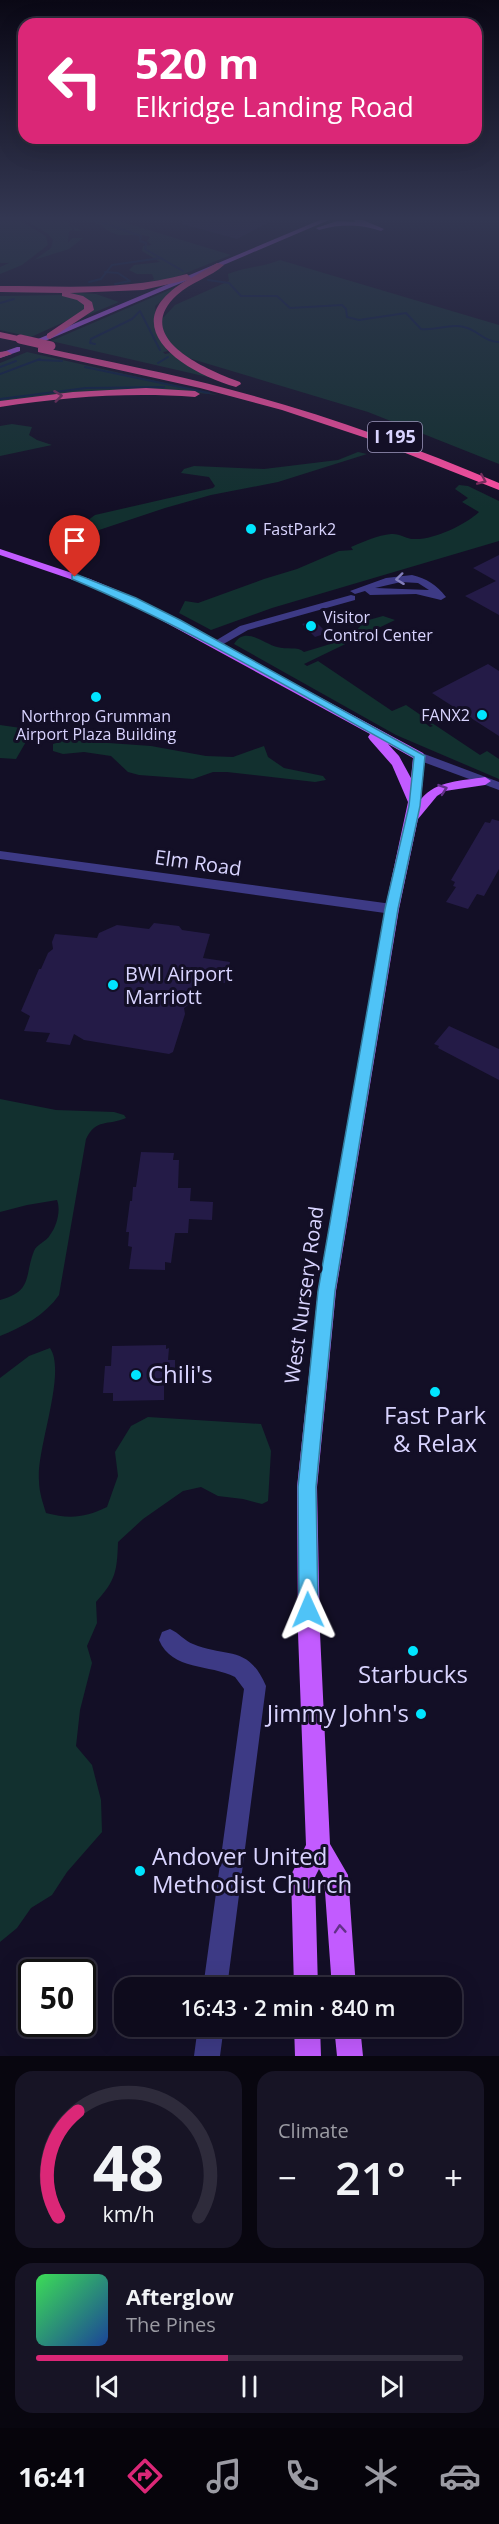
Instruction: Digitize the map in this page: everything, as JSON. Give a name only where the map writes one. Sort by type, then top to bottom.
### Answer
[{"type":"highway","points":[[46,343],[83,316]]},
{"type":"highway","points":[[160,316],[158,320],[162,338],[173,351],[196,368],[289,403]]},
{"type":"highway","name":"I 195","points":[[0,335],[16,344]]},
{"type":"highway","name":"I 195","points":[[0,340],[16,344],[46,343],[289,403],[376,430],[499,476]]},
{"type":"highway","name":"I 195","points":[[46,343],[310,416],[367,435],[499,488]]},
{"type":"highway","points":[[0,404],[82,393],[148,391],[227,398],[310,416]]},
{"type":"main road","points":[[46,343],[103,316]]},
{"type":"main road","points":[[2,355],[16,344]]},
{"type":"main road","points":[[0,552],[86,581],[132,600],[420,756]]},
{"type":"main road","points":[[361,725],[397,759],[403,769],[413,812]]},
{"type":"main road","name":"West Nursery Road","points":[[318,1847],[309,1633],[307,1487],[327,1291],[392,909],[413,812],[420,756]]},
{"type":"main road","points":[[413,812],[433,793],[442,788],[485,781]]},
{"type":"main road","points":[[306,1977],[303,1875],[318,1847],[336,1875],[343,1977]]},
{"type":"main road","points":[[307,2037],[308,2056]]},
{"type":"main road","points":[[348,2037],[350,2056]]},
{"type":"street","points":[[216,644],[244,628],[406,577],[422,581],[441,597],[430,592],[387,590],[353,594]]},
{"type":"street","points":[[420,756],[499,786]]},
{"type":"street","name":"Elm Road","points":[[0,855],[392,909]]},
{"type":"street","points":[[170,1640],[188,1654],[231,1663],[243,1669],[255,1686],[216,1977]]},
{"type":"street","points":[[207,2056],[210,2037]]},
{"type":"green space","points":[[0,316],[76,316],[31,337],[0,330]]},
{"type":"green space","points":[[109,316],[156,316],[158,334],[168,351],[163,352],[170,353],[212,378],[51,341]]},
{"type":"green space","points":[[165,316],[468,316],[499,325],[499,464],[368,412],[185,357],[162,336],[162,319]]},
{"type":"green space","points":[[27,352],[218,395],[136,390],[55,395],[0,402],[0,363]]},
{"type":"green space","points":[[12,424],[32,427],[29,435],[52,445],[0,456],[0,426]]},
{"type":"green space","points":[[358,452],[367,454],[278,482],[211,495],[165,508],[87,534],[58,549],[53,546],[95,515],[215,486],[209,477],[181,473],[184,469],[194,466],[264,469],[338,460]]},
{"type":"green space","points":[[459,485],[468,486],[499,501],[499,541],[272,608],[211,630],[179,613],[185,601],[198,603],[297,569],[339,551],[353,550],[351,547],[376,537],[394,534],[411,539],[422,539],[449,531],[479,512],[462,502],[468,498],[455,489]]},
{"type":"green space","points":[[383,616],[395,620],[304,664],[307,666],[318,661],[392,711],[406,705],[428,720],[425,723],[430,727],[433,726],[427,722],[429,721],[480,755],[487,751],[499,759],[499,779],[396,735],[234,644],[238,639],[249,636],[277,647],[299,649],[304,652],[357,636],[355,632],[365,621]]},
{"type":"green space","points":[[0,725],[21,728],[28,732],[27,740],[16,759],[0,758]]},
{"type":"green space","points":[[66,740],[151,746],[206,756],[233,757],[264,746],[268,757],[284,768],[323,776],[326,780],[315,782],[227,772],[213,772],[193,779],[139,775],[128,772],[111,756],[84,752],[63,754],[53,751],[53,744]]},
{"type":"green space","points":[[0,1099],[56,1110],[114,1112],[126,1118],[98,1125],[86,1139],[59,1295],[33,1320],[0,1336],[0,1300],[11,1296],[23,1287],[34,1251],[52,1231],[58,1218],[59,1208],[57,1200],[0,1212]]},
{"type":"green space","points":[[50,1348],[55,1375],[39,1467],[40,1489],[46,1513],[77,1516],[107,1507],[118,1476],[115,1452],[131,1426],[148,1417],[261,1424],[271,1451],[268,1501],[262,1504],[218,1496],[201,1487],[183,1491],[143,1519],[118,1542],[114,1575],[96,1602],[97,1623],[87,1646],[92,1663],[80,1710],[76,1746],[92,1765],[101,1800],[102,1832],[67,1872],[52,1895],[31,1908],[17,1928],[0,1942],[0,1378],[29,1356]]},
{"type":"building","points":[[499,555],[499,615],[465,596],[496,581],[473,568]]},
{"type":"building","points":[[314,620],[327,633],[315,637],[302,624]]},
{"type":"building","name":"FANX2","points":[[488,664],[499,671],[499,736],[432,693]]},
{"type":"building","points":[[492,819],[499,821],[499,869],[484,896],[477,894],[468,909],[446,902],[456,887],[453,886],[455,882],[451,880],[485,822],[490,823]]},
{"type":"building","name":"BWI Airport Marriott","points":[[154,923],[179,926],[182,930],[210,934],[203,958],[230,962],[225,983],[196,978],[188,1005],[184,1008],[185,1014],[173,1052],[169,1054],[84,1040],[74,1034],[70,1045],[46,1042],[50,1033],[24,1031],[30,1016],[21,1011],[39,969],[48,953],[53,949],[52,942],[55,934],[97,938],[99,933],[117,925],[149,929]]},
{"type":"building","points":[[449,1026],[499,1049],[499,1080],[434,1044]]},
{"type":"building","points":[[141,1152],[174,1153],[173,1160],[179,1160],[178,1188],[191,1188],[190,1201],[213,1202],[212,1220],[189,1219],[188,1233],[175,1233],[171,1263],[165,1262],[165,1270],[129,1269],[132,1247],[128,1246],[129,1232],[126,1232]]},
{"type":"building","name":"Chili's","points":[[166,1345],[166,1349],[169,1348],[168,1360],[175,1360],[175,1371],[168,1372],[167,1378],[164,1378],[164,1400],[113,1401],[113,1393],[103,1393],[105,1366],[111,1366],[112,1346]]},
{"type":"waterway","points":[[95,344],[90,343],[91,339],[135,316]]},
{"type":"waterway","points":[[143,316],[160,350]]},
{"type":"waterway","points":[[347,316],[359,320],[386,316]]},
{"type":"waterway","points":[[409,316],[421,329],[459,326],[489,340],[499,342]]},
{"type":"waterway","points":[[158,363],[168,357]]},
{"type":"waterway","points":[[0,374],[40,359]]},
{"type":"waterway","points":[[39,360],[62,361]]},
{"type":"waterway","points":[[0,367],[16,361]]},
{"type":"waterway","points":[[85,367],[209,393]]},
{"type":"waterway","points":[[0,399],[86,388],[164,387]]},
{"type":"place","name":"FastPark2","points":[[251,529]]},
{"type":"place","name":"Visitor Control Center","points":[[311,626]]},
{"type":"place","name":"Northrop Grumman Airport Plaza Building","points":[[96,697]]},
{"type":"place","name":"FANX2","points":[[482,715]]},
{"type":"place","name":"BWI Airport Marriott","points":[[113,985]]},
{"type":"place","name":"Chili's","points":[[136,1375]]},
{"type":"place","name":"Fast Park & Relax","points":[[435,1392]]},
{"type":"place","name":"Starbucks","points":[[413,1651]]},
{"type":"place","name":"Jimmy John's","points":[[421,1714]]},
{"type":"place","name":"Andover United Methodist Church","points":[[140,1871]]},
{"type":"route","points":[[75,577],[132,600],[176,622],[420,756],[414,806],[402,856],[358,1094],[327,1291],[307,1487],[308,1610]]}]
